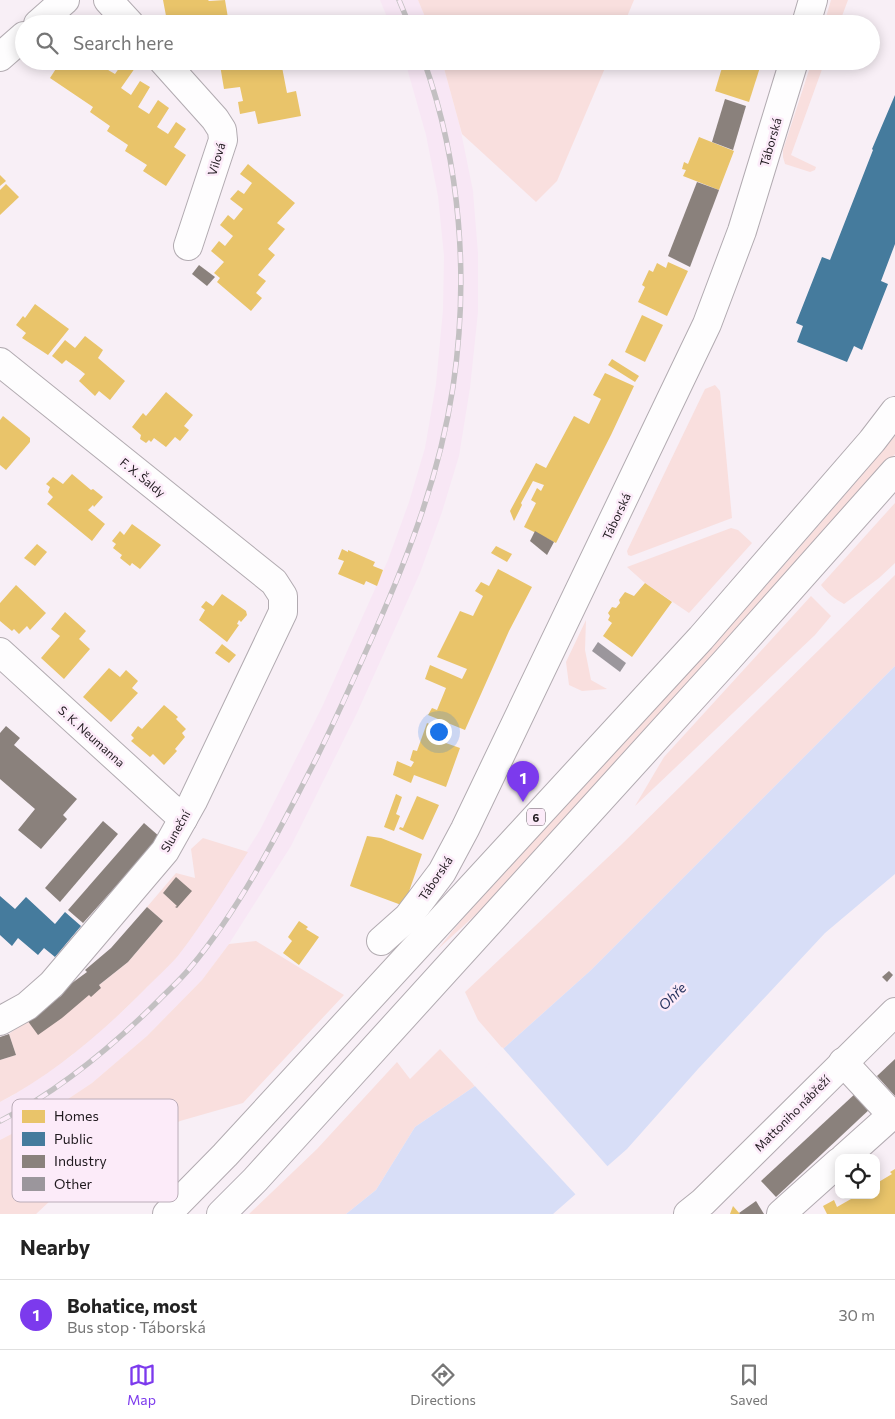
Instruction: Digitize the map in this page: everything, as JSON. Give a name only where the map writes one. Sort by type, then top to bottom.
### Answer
[{"type":"main road","points":[[48,15],[65,0]]},
{"type":"main road","points":[[108,0],[122,15]]},
{"type":"main road","points":[[809,15],[813,0]]},
{"type":"main road","points":[[0,57],[15,44]]},
{"type":"main road","name":"Vilová","points":[[171,70],[215,119],[222,130],[223,140],[188,246]]},
{"type":"main road","name":"Táborská","points":[[381,941],[408,917],[438,877],[465,829],[707,324],[742,231],[791,70]]},
{"type":"main road","name":"F. X. Šaldy","points":[[0,362],[274,582],[283,596]]},
{"type":"main road","name":"6","points":[[167,1214],[232,1148],[701,638],[895,411]]},
{"type":"main road","points":[[221,1214],[268,1165],[727,660],[895,471]]},
{"type":"main road","name":"Sluneční","points":[[0,1021],[27,1006],[52,984],[165,851],[183,819],[283,612],[283,596]]},
{"type":"main road","name":"S. K. Neumanna","points":[[0,652],[183,819]]},
{"type":"main road","name":"Mattoniho nábřeží","points":[[688,1214],[895,1012]]},
{"type":"main road","points":[[844,1062],[892,1114],[848,1154]]},
{"type":"main road","points":[[781,1214],[835,1166]]},
{"type":"shaded area","points":[[380,0],[418,0],[424,15],[386,15]]},
{"type":"shaded area","points":[[418,0],[634,0],[628,15],[424,15]]},
{"type":"shaded area","points":[[831,0],[848,0],[842,15],[827,15]]},
{"type":"shaded area","points":[[408,70],[444,70],[460,127],[473,191],[478,254],[478,312],[470,388],[459,456],[442,512],[420,573],[357,713],[291,846],[229,944],[202,980],[147,1036],[92,1083],[68,1099],[12,1099],[12,1134],[0,1140],[0,1102],[71,1056],[123,1011],[176,958],[201,924],[260,830],[322,707],[388,560],[409,502],[425,448],[436,384],[443,310],[444,256],[438,196],[426,135]]},
{"type":"shaded area","points":[[444,70],[604,70],[557,181],[536,202],[462,134]]},
{"type":"shaded area","points":[[809,70],[822,70],[791,155],[816,167],[815,170],[810,172],[785,164],[783,150]]},
{"type":"shaded area","points":[[715,385],[720,391],[732,518],[631,556],[628,555],[627,551],[705,389]]},
{"type":"shaded area","points":[[895,436],[895,454],[863,493],[483,908],[437,950],[525,848],[733,623]]},
{"type":"shaded area","points":[[895,503],[895,563],[879,578],[844,604],[821,585]]},
{"type":"shaded area","points":[[731,528],[738,530],[752,543],[689,613],[645,583],[627,567]]},
{"type":"shaded area","points":[[895,575],[895,666],[590,971],[503,1049],[478,1020],[465,992],[621,845]]},
{"type":"shaded area","points":[[811,596],[831,616],[815,635],[635,806],[664,757]]},
{"type":"shaded area","points":[[586,620],[585,650],[591,680],[607,689],[582,691],[569,685],[566,662]]},
{"type":"shaded area","points":[[203,838],[248,852],[187,944],[177,957],[131,1003],[96,1035],[59,1065],[0,1102],[0,1060],[16,1055],[9,1034],[27,1020],[38,1034],[128,962],[163,921],[147,907],[176,873],[195,878],[191,849]]},
{"type":"shaded area","points":[[256,941],[344,995],[243,1103],[178,1122],[178,1099],[68,1099],[92,1083],[147,1036],[202,980],[229,944]]},
{"type":"shaded area","points":[[440,1049],[475,1086],[415,1127],[376,1190],[346,1214],[249,1214],[317,1149],[397,1062],[410,1079]]},
{"type":"shaded area","points":[[12,1134],[12,1202],[49,1202],[36,1214],[0,1214],[0,1140]]},
{"type":"water","name":"Ohře","points":[[895,666],[895,874],[825,933],[698,1069],[627,1149],[553,1214],[346,1214],[376,1190],[415,1127],[475,1086],[503,1049],[590,971]]},
{"type":"pier","points":[[502,1047],[609,1168],[577,1196],[473,1084]]},
{"type":"building: Homes","points":[[163,0],[225,0],[228,15],[166,15]]},
{"type":"building: Homes","points":[[55,70],[108,70],[115,74],[118,70],[134,70],[121,88],[131,95],[140,81],[150,87],[138,107],[149,114],[158,100],[169,108],[157,127],[168,134],[176,122],[186,129],[174,147],[186,155],[166,186],[143,171],[147,165],[125,151],[128,145],[107,131],[110,126],[90,112],[93,107],[50,78]]},
{"type":"building: Homes","points":[[221,70],[283,70],[287,93],[296,91],[301,116],[258,124],[255,111],[240,114],[238,102],[243,101],[240,87],[224,89]]},
{"type":"building: Homes","points":[[721,70],[759,70],[749,102],[715,91]]},
{"type":"building: Homes","points":[[699,137],[734,151],[719,190],[683,176],[686,170],[682,169],[684,162],[688,164]]},
{"type":"building: Homes","points":[[248,164],[295,203],[277,223],[285,229],[268,249],[275,255],[258,275],[266,281],[256,293],[262,298],[251,311],[217,282],[220,278],[214,273],[224,262],[211,251],[219,241],[225,246],[233,236],[220,225],[228,215],[234,220],[243,209],[230,199],[238,190],[244,194],[252,183],[240,174]]},
{"type":"building: Homes","points":[[0,175],[6,181],[0,186]]},
{"type":"building: Homes","points":[[6,184],[19,197],[0,215],[0,190]]},
{"type":"building: Homes","points":[[668,262],[688,271],[667,316],[638,302],[645,287],[642,285],[649,270],[653,272],[657,263],[666,268]]},
{"type":"building: Homes","points":[[35,304],[69,329],[48,355],[22,338],[26,333],[16,325],[23,316],[25,318]]},
{"type":"building: Homes","points":[[642,315],[663,325],[645,362],[625,352]]},
{"type":"building: Homes","points":[[85,336],[103,350],[98,358],[125,381],[110,400],[99,391],[95,396],[79,381],[85,374],[66,360],[62,364],[52,356],[65,340],[75,348]]},
{"type":"building: Homes","points":[[612,359],[639,376],[635,382],[608,365]]},
{"type":"building: Homes","points":[[605,373],[634,386],[556,543],[524,527],[536,503],[531,500],[537,488],[541,491],[544,485],[533,481],[514,521],[510,511],[536,463],[546,468],[574,416],[589,424],[601,399],[593,395]]},
{"type":"building: Homes","points":[[166,392],[193,415],[184,426],[189,430],[180,441],[175,437],[166,447],[154,438],[151,442],[149,440],[146,443],[140,439],[141,435],[132,427],[143,413],[146,416]]},
{"type":"building: Homes","points":[[3,416],[30,438],[30,442],[6,470],[0,465],[0,420]]},
{"type":"building: Homes","points":[[72,474],[91,490],[93,489],[103,497],[94,507],[93,505],[88,510],[105,524],[92,541],[47,504],[53,497],[48,492],[50,487],[46,484],[53,477],[63,484]]},
{"type":"building: Homes","points":[[132,524],[161,545],[140,569],[132,563],[130,566],[120,558],[122,555],[113,548],[116,544],[112,541],[120,531],[124,535]]},
{"type":"building: Homes","points":[[37,544],[47,552],[35,566],[24,558]]},
{"type":"building: Homes","points":[[496,546],[512,554],[507,562],[491,553]]},
{"type":"building: Homes","points":[[342,549],[375,562],[373,566],[383,570],[377,586],[366,581],[364,585],[338,574],[344,561],[338,559]]},
{"type":"building: Homes","points":[[498,569],[532,587],[509,631],[465,730],[428,715],[432,708],[437,710],[446,688],[425,679],[430,665],[462,679],[467,669],[437,657],[460,611],[473,616],[483,596],[475,591],[481,582],[489,586]]},
{"type":"building: Homes","points":[[645,583],[672,602],[632,657],[603,636],[612,623],[608,620],[610,616],[608,613],[612,607],[616,608],[625,592],[634,596]]},
{"type":"building: Homes","points":[[16,585],[46,613],[30,630],[27,626],[19,634],[0,621],[0,603]]},
{"type":"building: Homes","points":[[222,594],[246,611],[247,615],[241,622],[239,620],[237,624],[239,625],[227,642],[199,620],[205,610],[201,607],[206,601],[213,606]]},
{"type":"building: Homes","points":[[65,612],[86,631],[79,639],[90,649],[64,679],[41,658],[60,636],[51,629]]},
{"type":"building: Homes","points":[[222,644],[236,655],[229,663],[215,653]]},
{"type":"building: Homes","points":[[109,668],[120,677],[126,670],[138,681],[132,688],[138,693],[111,722],[83,697]]},
{"type":"building: Homes","points":[[164,705],[178,717],[176,719],[186,729],[182,733],[185,737],[175,749],[177,751],[164,765],[153,754],[150,757],[131,741],[134,738],[131,735],[138,726],[142,729]]},
{"type":"building: Homes","points":[[427,723],[447,732],[443,742],[460,748],[446,787],[414,775],[411,783],[393,775],[397,761],[411,767],[414,762],[410,760],[413,750],[417,751]]},
{"type":"building: Homes","points":[[396,794],[402,797],[396,814],[400,816],[394,831],[384,827]]},
{"type":"building: Homes","points":[[417,796],[439,805],[423,840],[399,829],[400,827],[403,828]]},
{"type":"building: Homes","points":[[367,836],[381,838],[422,854],[404,906],[350,886]]},
{"type":"building: Homes","points":[[299,921],[308,927],[306,929],[319,937],[299,965],[283,953],[292,941],[288,937]]},
{"type":"building: Homes","points":[[895,1169],[895,1214],[827,1214],[823,1206],[834,1200],[837,1207],[851,1199],[880,1199],[880,1181],[892,1174],[890,1172]]},
{"type":"building: Homes","points":[[733,1206],[740,1214],[730,1214]]},
{"type":"building: Public","points":[[895,95],[895,244],[881,281],[888,284],[862,350],[854,346],[847,362],[797,342],[803,326],[796,323],[822,257],[830,260],[872,149]]},
{"type":"building: Public","points":[[0,896],[15,909],[26,897],[55,924],[65,912],[81,926],[55,957],[44,948],[38,955],[18,938],[12,946],[0,935]]},
{"type":"building: Industry","points":[[725,99],[746,106],[733,150],[712,142]]},
{"type":"building: Industry","points":[[697,182],[719,190],[690,267],[668,256]]},
{"type":"building: Industry","points":[[199,265],[215,277],[207,286],[192,274]]},
{"type":"building: Industry","points":[[535,531],[554,542],[547,555],[530,541]]},
{"type":"building: Industry","points":[[6,726],[20,738],[14,745],[77,799],[63,815],[67,819],[41,849],[18,830],[35,809],[0,779],[0,733]]},
{"type":"building: Industry","points":[[103,821],[118,834],[60,902],[45,888]]},
{"type":"building: Industry","points":[[144,823],[160,837],[83,923],[68,910]]},
{"type":"building: Industry","points":[[176,877],[192,891],[177,908],[163,893]]},
{"type":"building: Industry","points":[[147,907],[163,921],[128,962],[99,985],[101,988],[91,997],[89,995],[38,1035],[27,1020],[61,996],[68,986],[87,972],[85,970],[111,948]]},
{"type":"building: Industry","points":[[889,971],[893,975],[887,982],[882,977]]},
{"type":"building: Industry","points":[[9,1034],[16,1055],[0,1060],[0,1037]]},
{"type":"building: Industry","points":[[895,1059],[895,1096],[877,1076]]},
{"type":"building: Industry","points":[[857,1092],[872,1107],[776,1197],[761,1181]]},
{"type":"building: Industry","points":[[756,1201],[764,1214],[739,1213]]},
{"type":"building: Other","points":[[598,642],[626,663],[620,672],[592,651]]},
{"type":"railway","points":[[399,0],[405,15]]},
{"type":"railway","points":[[38,1099],[85,1066],[123,1034],[179,980],[209,944],[243,894],[274,840],[324,743],[375,631],[412,542],[432,481],[447,419],[458,346],[460,305],[461,264],[454,181],[437,100],[427,70]]},
{"type":"railway","points":[[0,1121],[12,1114]]},
{"type":"place","name":"Bohatice, most","points":[[523,802]]}]
